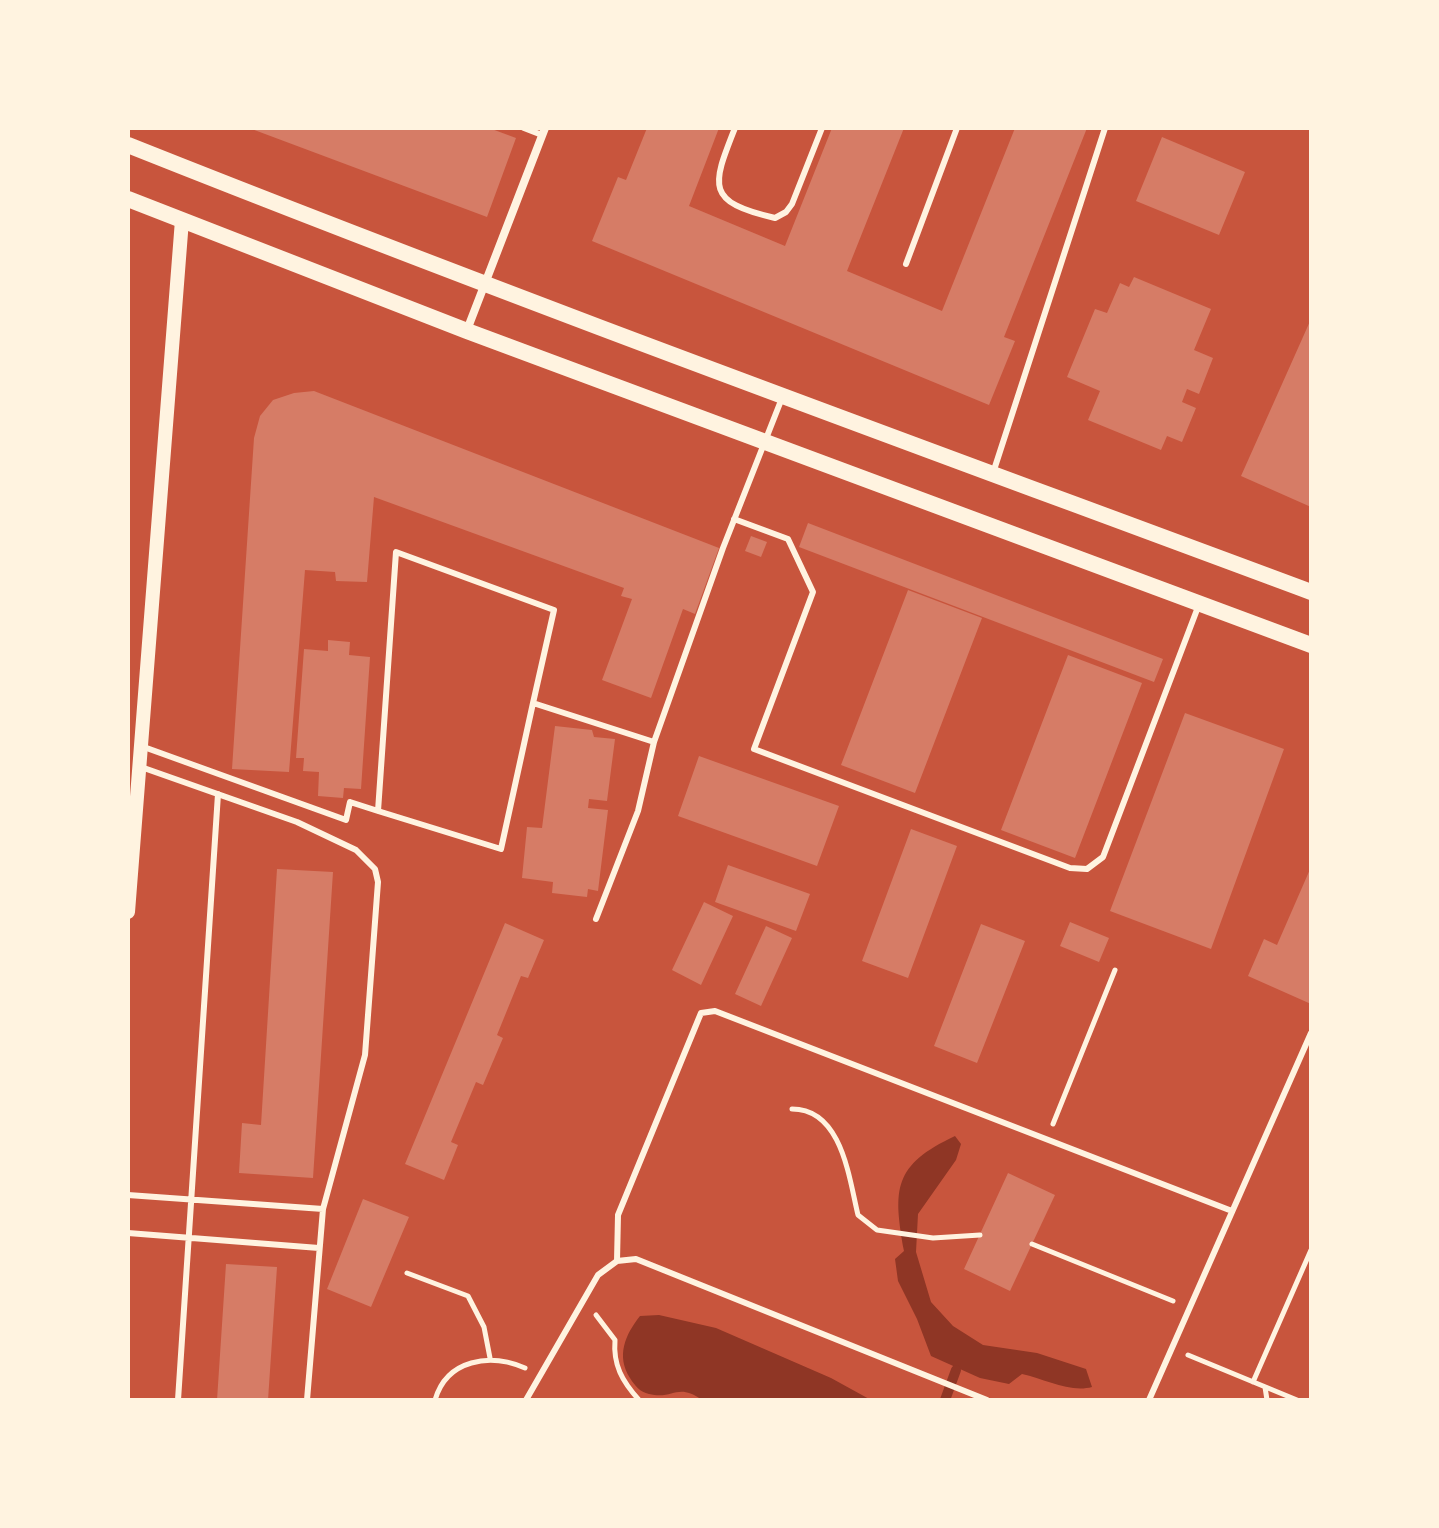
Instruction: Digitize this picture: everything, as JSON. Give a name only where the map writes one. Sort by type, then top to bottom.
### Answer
[{"type":"main road","points":[[128,145],[484,285],[1311,592]]},
{"type":"main road","points":[[128,199],[467,331],[1311,645]]},
{"type":"main road","points":[[1285,582],[1311,586]]},
{"type":"street","points":[[467,331],[544,132]]},
{"type":"street","points":[[128,912],[182,220]]},
{"type":"lane","points":[[524,128],[544,132]]},
{"type":"lane","points":[[735,128],[718,172],[718,188],[734,204],[775,218],[792,204],[822,128]]},
{"type":"lane","points":[[906,264],[957,128]]},
{"type":"lane","points":[[993,473],[1105,128]]},
{"type":"lane","points":[[596,919],[638,811],[654,742],[734,519],[783,394]]},
{"type":"lane","points":[[734,519],[788,539],[813,592],[754,749],[1070,868],[1087,869],[1103,857],[1199,603]]},
{"type":"lane","points":[[141,746],[346,820],[350,802],[378,811],[501,849],[554,610],[396,552],[378,811]]},
{"type":"lane","points":[[533,703],[654,742]]},
{"type":"lane","points":[[139,766],[297,822],[356,850],[375,869],[378,882],[365,1055],[323,1209],[307,1400]]},
{"type":"lane","points":[[178,1400],[218,794]]},
{"type":"lane","points":[[617,1261],[618,1215],[701,1013],[715,1011],[1232,1211]]},
{"type":"lane","points":[[1149,1400],[1311,1033]]},
{"type":"lane","points":[[128,1195],[323,1209]]},
{"type":"lane","points":[[128,1233],[319,1248]]},
{"type":"lane","points":[[526,1400],[598,1275],[617,1261],[636,1259],[987,1400]]},
{"type":"path","points":[[1047,1139],[1115,970]]},
{"type":"path","points":[[792,1109],[802,1109],[831,1127],[847,1167],[858,1215],[877,1230],[933,1238],[980,1235]]},
{"type":"path","points":[[1032,1244],[1189,1307]]},
{"type":"path","points":[[1253,1382],[1311,1250]]},
{"type":"path","points":[[407,1273],[468,1296],[484,1327],[490,1358]]},
{"type":"path","points":[[584,1300],[615,1340],[614,1352],[619,1373],[639,1400]]},
{"type":"path","points":[[1172,1348],[1297,1400]]},
{"type":"path","points":[[435,1400],[439,1385],[467,1364],[490,1358],[512,1362],[541,1375]]},
{"type":"path","points":[[1265,1386],[1267,1400]]},
{"type":"shaded area","points":[[955,1136],[961,1144],[956,1160],[918,1214],[916,1252],[931,1302],[953,1326],[983,1345],[1037,1353],[1086,1369],[1092,1387],[1066,1387],[1022,1374],[1009,1384],[980,1378],[931,1356],[898,1281],[895,1259],[904,1251],[899,1195],[902,1181],[919,1157]]},
{"type":"shaded area","points":[[659,1315],[716,1328],[831,1378],[871,1400],[702,1400],[687,1392],[664,1395],[646,1393],[636,1386],[626,1370],[624,1346],[640,1316]]},
{"type":"building","points":[[249,128],[489,128],[516,138],[487,217]]},
{"type":"building","points":[[647,128],[719,128],[689,206],[785,246],[832,128],[904,128],[847,271],[942,311],[1015,128],[1087,128],[1004,337],[1015,341],[989,405],[592,241],[618,177],[626,180]]},
{"type":"building","points":[[1162,137],[1245,172],[1219,235],[1136,201]]},
{"type":"building","points":[[1134,277],[1211,309],[1194,350],[1213,358],[1199,394],[1187,389],[1182,402],[1196,408],[1182,442],[1167,436],[1161,450],[1088,420],[1100,391],[1067,377],[1095,309],[1107,313],[1120,283],[1129,287]]},
{"type":"building","points":[[1311,319],[1311,507],[1241,476]]},
{"type":"building","points":[[314,391],[719,548],[695,614],[683,609],[651,698],[602,680],[632,599],[621,596],[624,588],[374,497],[367,582],[336,581],[335,572],[305,570],[289,772],[232,769],[254,438],[260,416],[273,400]]},
{"type":"building","points":[[808,523],[1163,659],[1154,682],[799,547]]},
{"type":"building","points":[[751,536],[767,542],[761,557],[745,551]]},
{"type":"building","points":[[908,590],[982,618],[915,793],[841,765]]},
{"type":"building","points":[[328,640],[350,642],[349,655],[370,657],[361,789],[344,788],[343,798],[318,796],[319,772],[303,771],[304,758],[296,758],[304,649],[328,651]]},
{"type":"building","points":[[1068,655],[1142,683],[1075,858],[1001,830]]},
{"type":"building","points":[[1185,713],[1284,749],[1211,949],[1110,911]]},
{"type":"building","points":[[555,726],[592,730],[594,737],[615,739],[607,801],[589,799],[588,808],[608,810],[598,891],[588,889],[587,897],[552,893],[553,882],[522,878],[527,827],[542,828]]},
{"type":"building","points":[[699,756],[839,806],[817,866],[678,816]]},
{"type":"building","points":[[911,829],[957,846],[908,978],[862,961]]},
{"type":"building","points":[[728,865],[810,894],[796,931],[715,902]]},
{"type":"building","points":[[1311,867],[1311,1004],[1248,976],[1264,939],[1277,945]]},
{"type":"building","points":[[277,869],[333,872],[313,1178],[239,1173],[242,1123],[261,1125]]},
{"type":"building","points":[[704,902],[733,916],[701,985],[672,970]]},
{"type":"building","points":[[1070,922],[1109,938],[1099,962],[1060,946]]},
{"type":"building","points":[[505,923],[544,940],[528,978],[521,976],[497,1035],[503,1038],[483,1085],[476,1082],[451,1142],[458,1145],[444,1180],[405,1164]]},
{"type":"building","points":[[981,924],[1025,941],[977,1063],[934,1046]]},
{"type":"building","points":[[766,926],[792,938],[761,1006],[735,994]]},
{"type":"building","points":[[1008,1173],[1055,1195],[1010,1291],[964,1269]]},
{"type":"building","points":[[363,1199],[409,1217],[371,1307],[327,1289]]},
{"type":"building","points":[[226,1264],[277,1267],[268,1400],[217,1400]]},
{"type":"waterway","points":[[945,1400],[956,1370]]}]
